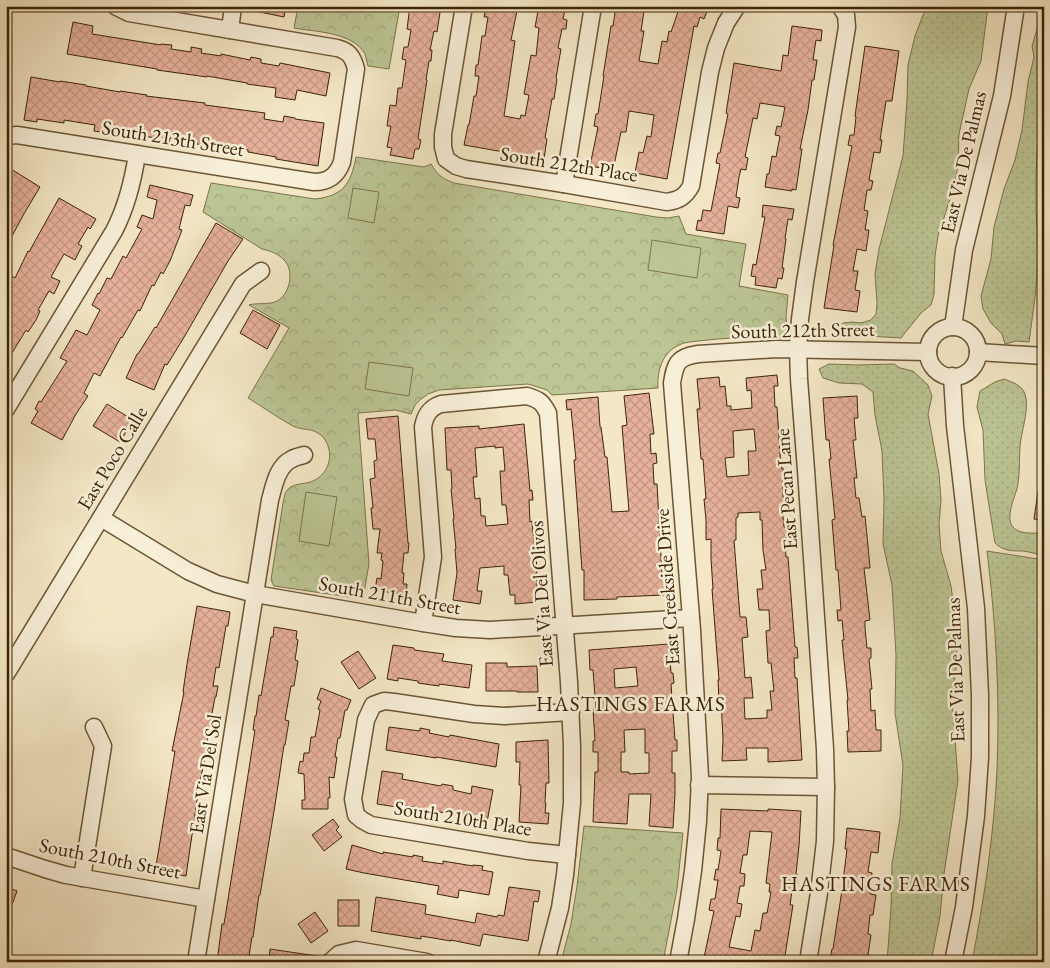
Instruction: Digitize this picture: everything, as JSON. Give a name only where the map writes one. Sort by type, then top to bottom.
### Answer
[{"type":"street","points":[[115,6],[128,13],[230,30],[234,6]]},
{"type":"street","name":"South 212th Place","points":[[464,6],[443,134],[443,147],[446,159],[456,166],[466,169],[667,202],[677,200],[686,194],[691,186],[710,72],[716,48],[726,23],[737,6]]},
{"type":"street","points":[[564,184],[593,6]]},
{"type":"street","name":"East Via De Palmas","points":[[953,327],[964,250],[1002,96],[1016,6]]},
{"type":"street","name":"East Pecan Lane","points":[[808,962],[825,841],[826,749],[799,389],[798,349],[805,282],[847,27],[843,11]]},
{"type":"street","name":"South 213th Street","points":[[6,136],[17,135],[314,182],[332,178],[342,162],[350,116],[356,69],[351,56],[345,50],[337,48],[230,30]]},
{"type":"street","points":[[6,409],[121,218],[130,194],[137,154]]},
{"type":"street","name":"East Poco Calle","points":[[6,674],[243,284],[261,271]]},
{"type":"street","points":[[953,327],[961,328],[968,332],[976,344],[978,352],[977,359],[970,370],[958,376],[944,375],[938,371],[932,366],[928,352],[933,336],[939,331],[953,327]]},
{"type":"street","name":"South 212th Street","points":[[680,360],[688,355],[776,349],[928,352]]},
{"type":"street","points":[[978,352],[1044,356]]},
{"type":"street","name":"East Creekside Drive","points":[[678,962],[693,870],[698,821],[699,785],[698,721],[672,383],[674,370],[680,360]]},
{"type":"street","name":"East Via De Palmas","points":[[952,376],[956,435],[976,608],[980,695],[980,757],[976,816],[967,888],[953,962]]},
{"type":"street","name":"East Via Del Olivos","points":[[423,623],[433,557],[423,427],[427,413],[435,406],[441,404],[527,396],[535,398],[542,402],[548,414],[550,428],[572,746],[572,803],[567,855],[560,908],[546,962]]},
{"type":"street","name":"East Via Del Sol","points":[[196,962],[270,500],[281,468],[291,459],[304,455]]},
{"type":"street","name":"South 211th Street","points":[[100,518],[188,571],[217,584],[256,594],[423,623],[456,628],[490,630],[691,618]]},
{"type":"street","name":"South 210th Place","points":[[567,855],[528,851],[371,826],[356,815],[353,799],[366,720],[374,705],[384,701],[474,714],[504,716],[570,712]]},
{"type":"street","points":[[82,878],[103,746],[94,727]]},
{"type":"street","points":[[699,785],[826,787]]},
{"type":"street","name":"South 210th Street","points":[[6,856],[45,869],[82,878],[206,899]]},
{"type":"street","points":[[334,958],[356,950],[427,962]]},
{"type":"green space","points":[[298,6],[400,6],[389,69],[368,66],[365,54],[359,47],[343,37],[294,28]]},
{"type":"green space","points":[[925,6],[988,6],[981,61],[969,89],[959,134],[958,166],[954,187],[938,236],[935,256],[934,294],[931,305],[921,313],[901,338],[835,334],[838,327],[843,323],[861,323],[871,320],[876,314],[875,274],[879,249],[903,156],[908,65]]},
{"type":"green space","points":[[1042,6],[1044,6],[1044,113],[1037,154],[1036,173],[1039,254],[1035,298],[1029,342],[1016,341],[1005,344],[1002,334],[991,323],[983,309],[981,296],[991,259],[994,227],[1004,189],[1015,160],[1022,130],[1028,82],[1034,57],[1032,46]]},
{"type":"green space","points":[[356,157],[424,167],[431,164],[440,176],[454,183],[656,217],[668,218],[679,216],[686,234],[746,244],[739,286],[788,295],[786,317],[788,332],[780,338],[773,336],[735,338],[681,344],[668,353],[662,363],[658,375],[658,388],[552,395],[547,390],[528,384],[439,390],[421,399],[415,405],[411,414],[395,410],[358,413],[369,564],[363,599],[274,586],[271,580],[285,493],[291,487],[313,481],[324,473],[329,461],[329,448],[318,433],[293,426],[248,398],[289,328],[249,305],[272,303],[283,296],[290,282],[288,266],[277,255],[262,249],[203,212],[211,183],[315,199],[333,195],[339,192],[348,181]]},
{"type":"green space","points":[[353,188],[379,192],[374,223],[348,218]]},
{"type":"green space","points":[[652,240],[701,248],[697,278],[648,270]]},
{"type":"green space","points":[[369,362],[413,368],[409,396],[365,389]]},
{"type":"green space","points":[[829,364],[894,364],[900,368],[913,371],[928,385],[932,396],[928,414],[939,474],[941,551],[951,586],[956,624],[957,661],[952,698],[958,780],[944,874],[940,916],[931,962],[887,962],[892,864],[900,818],[903,765],[895,713],[896,655],[892,585],[883,544],[882,451],[873,392],[862,384],[839,383],[823,378],[819,369]]},
{"type":"green space","points":[[1004,379],[1022,388],[1026,400],[1026,413],[1020,447],[1018,484],[1011,508],[1010,522],[1018,531],[1044,533],[1044,556],[1026,551],[1008,550],[1001,548],[995,543],[985,480],[983,430],[977,407],[980,391]]},
{"type":"green space","points":[[306,492],[337,497],[329,546],[299,541]]},
{"type":"green space","points":[[987,551],[1044,560],[1044,962],[972,962],[988,867],[994,819],[997,770],[996,660]]},
{"type":"green space","points":[[584,826],[683,833],[677,889],[663,962],[561,962],[571,924]]},
{"type":"building","points":[[255,6],[286,6],[284,17],[255,11]]},
{"type":"building","points":[[410,6],[441,6],[437,32],[434,31],[430,50],[432,50],[431,61],[429,61],[418,139],[421,140],[419,149],[415,149],[413,159],[390,155],[392,148],[387,147],[391,126],[387,126],[390,105],[396,106],[398,88],[402,88],[406,60],[402,59],[404,47],[408,47],[411,30],[407,29]]},
{"type":"building","points":[[486,6],[517,11],[511,40],[515,41],[504,116],[520,119],[521,115],[525,116],[529,95],[524,94],[531,55],[536,56],[539,28],[535,27],[539,6],[566,6],[563,19],[567,20],[566,29],[562,29],[558,48],[561,49],[554,99],[552,99],[545,138],[547,139],[544,159],[464,145],[474,96],[476,96],[479,76],[475,76],[476,65],[478,65],[482,36],[485,36],[488,17],[484,17]]},
{"type":"building","points":[[616,6],[641,6],[640,10],[644,11],[641,31],[644,31],[639,61],[658,64],[662,41],[667,42],[669,31],[671,32],[680,6],[701,6],[708,9],[704,19],[700,17],[697,27],[694,26],[667,179],[635,173],[639,152],[643,153],[647,136],[651,137],[654,115],[629,111],[626,132],[621,132],[613,170],[590,166],[598,127],[594,126],[596,114],[598,114],[611,26],[613,26]]},
{"type":"building","points":[[73,22],[93,26],[92,34],[172,45],[171,49],[191,52],[191,47],[202,49],[201,53],[221,56],[221,54],[250,60],[251,57],[261,59],[261,63],[279,66],[280,63],[330,73],[326,96],[297,90],[295,100],[275,97],[276,88],[67,54]]},
{"type":"building","points":[[792,26],[822,30],[821,41],[816,40],[813,60],[817,60],[800,149],[802,149],[796,190],[765,187],[772,156],[776,157],[780,136],[775,135],[777,126],[781,127],[785,107],[760,103],[757,119],[753,118],[745,157],[748,158],[746,170],[741,169],[739,177],[736,197],[740,198],[738,208],[728,206],[724,234],[696,230],[698,220],[701,221],[703,210],[711,211],[720,164],[716,163],[718,153],[720,153],[728,114],[726,113],[734,63],[781,71],[783,55],[788,56]]},
{"type":"building","points":[[865,46],[899,51],[892,101],[886,101],[880,153],[874,152],[869,180],[873,181],[871,190],[867,190],[864,210],[868,211],[865,230],[869,230],[866,251],[857,249],[853,271],[858,271],[855,290],[860,291],[857,312],[824,308],[833,245],[852,146],[848,145],[850,135],[854,135]]},
{"type":"building","points":[[31,77],[265,113],[264,119],[283,122],[284,116],[324,123],[318,166],[276,159],[276,157],[248,152],[248,150],[218,145],[218,150],[203,148],[203,145],[191,143],[191,140],[170,138],[169,143],[155,141],[156,138],[131,134],[131,131],[110,127],[109,133],[94,131],[95,125],[64,120],[64,123],[37,119],[37,122],[24,120]]},
{"type":"building","points":[[6,166],[40,187],[12,236],[6,232]]},
{"type":"building","points":[[150,185],[193,195],[190,206],[185,205],[179,229],[182,230],[163,274],[161,272],[154,286],[152,285],[140,311],[138,310],[121,337],[100,376],[94,373],[84,393],[88,396],[62,440],[31,423],[38,411],[35,409],[67,361],[60,358],[76,330],[87,335],[100,310],[92,305],[107,278],[111,279],[123,256],[126,258],[142,229],[137,227],[142,215],[153,219],[157,200],[147,197]]},
{"type":"building","points":[[59,198],[96,219],[90,229],[88,227],[78,244],[82,246],[75,260],[64,254],[51,277],[60,281],[54,294],[49,291],[38,310],[40,311],[36,320],[28,332],[26,330],[6,363],[6,287],[12,276],[15,278],[28,251]]},
{"type":"building","points":[[763,205],[794,209],[792,220],[788,219],[782,279],[778,278],[776,288],[755,285],[756,277],[751,276],[753,264],[756,265],[765,217],[762,217]]},
{"type":"building","points":[[216,223],[243,239],[167,365],[165,364],[154,390],[126,378],[137,354],[156,328]]},
{"type":"building","points":[[253,310],[280,325],[267,349],[240,333]]},
{"type":"building","points":[[777,375],[778,386],[774,386],[775,407],[777,407],[781,468],[783,468],[783,497],[786,497],[786,507],[782,507],[784,527],[787,527],[787,538],[785,538],[786,557],[788,557],[795,647],[797,647],[798,658],[794,658],[802,760],[768,762],[768,748],[746,748],[747,760],[722,761],[723,739],[712,589],[711,539],[706,540],[704,499],[706,499],[697,409],[700,409],[697,379],[719,377],[720,387],[725,386],[727,406],[731,406],[731,410],[752,408],[751,390],[747,391],[746,378]],"holes":[[[754,429],[756,451],[748,451],[749,475],[727,477],[725,458],[734,457],[733,431]],[[760,512],[766,570],[761,570],[763,589],[757,589],[759,610],[769,610],[770,630],[766,631],[768,663],[771,663],[774,691],[770,691],[772,710],[767,710],[767,718],[745,719],[744,698],[753,698],[751,677],[745,678],[742,638],[748,637],[746,617],[740,617],[734,540],[736,540],[736,518],[738,513]]]},
{"type":"building","points":[[649,393],[654,434],[650,434],[651,454],[656,453],[657,463],[653,464],[654,484],[657,484],[662,575],[664,575],[665,595],[584,600],[584,570],[582,570],[574,460],[576,460],[571,409],[567,410],[566,400],[598,397],[600,427],[605,457],[607,457],[612,512],[629,511],[622,426],[627,425],[624,396]]},
{"type":"building","points":[[857,396],[858,418],[854,418],[856,440],[853,440],[857,478],[854,478],[856,498],[859,498],[862,517],[865,516],[868,546],[870,568],[864,568],[870,620],[865,621],[865,628],[867,648],[871,648],[871,658],[869,659],[872,689],[870,689],[871,711],[875,710],[876,730],[881,730],[881,751],[848,752],[848,700],[842,640],[844,640],[842,620],[838,621],[837,610],[841,610],[832,520],[835,519],[829,459],[831,459],[829,440],[826,440],[823,398]]},
{"type":"building","points":[[107,404],[133,420],[120,442],[93,426]]},
{"type":"building","points":[[398,416],[409,543],[408,553],[404,553],[402,573],[404,573],[403,584],[407,584],[406,595],[375,590],[377,578],[381,579],[383,561],[381,560],[382,553],[377,553],[380,529],[373,529],[371,508],[373,508],[370,479],[375,478],[374,461],[377,460],[375,439],[368,439],[366,419]]},
{"type":"building","points":[[524,424],[530,491],[532,490],[533,500],[529,500],[530,522],[532,521],[536,553],[538,602],[515,604],[515,595],[510,595],[508,575],[504,575],[504,566],[480,568],[477,591],[482,591],[480,604],[453,600],[457,573],[456,549],[451,470],[447,470],[445,428],[479,426],[479,429]],"holes":[[[495,446],[495,448],[503,447],[505,471],[500,471],[502,505],[506,505],[508,524],[486,526],[485,516],[481,516],[480,498],[475,499],[473,477],[477,477],[475,448]]]},
{"type":"building","points":[[1038,492],[1044,492],[1044,520],[1034,519]]},
{"type":"building","points":[[197,606],[230,612],[219,668],[216,667],[213,686],[218,686],[207,741],[210,742],[199,787],[186,876],[155,872],[175,751],[172,751],[184,692]]},
{"type":"building","points":[[274,627],[297,631],[296,639],[298,640],[295,660],[298,661],[285,720],[289,721],[253,937],[248,962],[217,962],[255,730],[253,730],[255,716],[259,695],[261,696]]},
{"type":"building","points":[[669,644],[671,673],[673,673],[674,683],[671,684],[675,740],[677,740],[677,751],[672,751],[672,773],[675,773],[673,828],[649,826],[651,794],[629,794],[627,824],[593,822],[595,772],[598,772],[598,752],[593,752],[593,741],[595,741],[593,710],[596,710],[593,670],[590,670],[589,650]],"holes":[[[636,667],[638,686],[615,688],[614,669]],[[645,729],[645,753],[649,753],[649,773],[629,774],[629,772],[621,772],[621,752],[625,752],[624,730]]]},
{"type":"building","points":[[393,645],[444,654],[442,661],[472,665],[469,688],[439,684],[439,686],[398,678],[398,681],[387,679]]},
{"type":"building","points":[[358,651],[376,678],[359,689],[341,662]]},
{"type":"building","points":[[486,663],[507,663],[507,667],[537,666],[538,692],[486,691]]},
{"type":"building","points":[[321,688],[351,700],[347,710],[345,710],[340,738],[338,738],[334,778],[329,777],[330,798],[328,798],[328,809],[302,809],[302,800],[305,800],[304,774],[298,773],[300,761],[303,762],[304,753],[309,753],[311,737],[315,737],[320,710],[318,709],[321,701],[317,699]]},
{"type":"building","points":[[389,727],[420,731],[420,728],[430,730],[429,733],[499,744],[496,767],[386,750]]},
{"type":"building","points":[[548,740],[549,783],[546,783],[545,813],[549,813],[548,824],[519,822],[521,785],[519,785],[520,762],[516,762],[516,742]]},
{"type":"building","points":[[382,771],[403,774],[402,779],[441,786],[442,784],[453,786],[453,790],[471,794],[472,786],[493,790],[487,822],[397,804],[397,807],[377,804]]},
{"type":"building","points":[[721,809],[801,811],[796,874],[798,875],[797,885],[793,884],[790,905],[793,905],[784,962],[703,962],[714,911],[709,910],[711,899],[715,899],[718,880],[714,880],[716,869],[718,870],[721,851],[717,850],[718,838],[720,838]],"holes":[[[750,831],[772,832],[766,883],[770,884],[769,892],[771,892],[767,913],[763,913],[760,931],[755,930],[751,951],[729,947],[736,916],[740,917],[742,904],[737,903],[740,886],[744,886],[745,874],[740,873],[743,855],[747,855]]]},
{"type":"building","points":[[333,819],[339,827],[336,830],[342,837],[324,851],[312,835]]},
{"type":"building","points":[[847,828],[880,832],[878,853],[871,852],[868,872],[872,873],[870,894],[876,895],[873,915],[870,915],[868,934],[871,935],[867,962],[832,962],[830,959],[842,890],[847,849],[845,849]]},
{"type":"building","points":[[352,845],[383,854],[383,852],[423,857],[422,861],[443,864],[443,861],[483,866],[482,870],[493,872],[489,895],[459,890],[458,898],[437,894],[439,886],[346,869]]},
{"type":"building","points":[[6,887],[17,891],[8,916],[6,916]]},
{"type":"building","points":[[509,887],[540,891],[538,902],[534,901],[528,941],[483,934],[480,946],[451,940],[421,936],[421,939],[371,931],[376,897],[426,905],[425,914],[475,923],[477,913],[497,917],[498,915],[504,916]]},
{"type":"building","points":[[338,900],[359,900],[359,926],[338,926]]},
{"type":"building","points":[[315,912],[328,931],[311,943],[298,924]]},
{"type":"building","points":[[270,949],[317,956],[317,962],[271,962],[269,961]]},
{"type":"district","name":"HASTINGS FARMS","points":[[631,703]]},
{"type":"district","name":"HASTINGS FARMS","points":[[876,883]]}]
